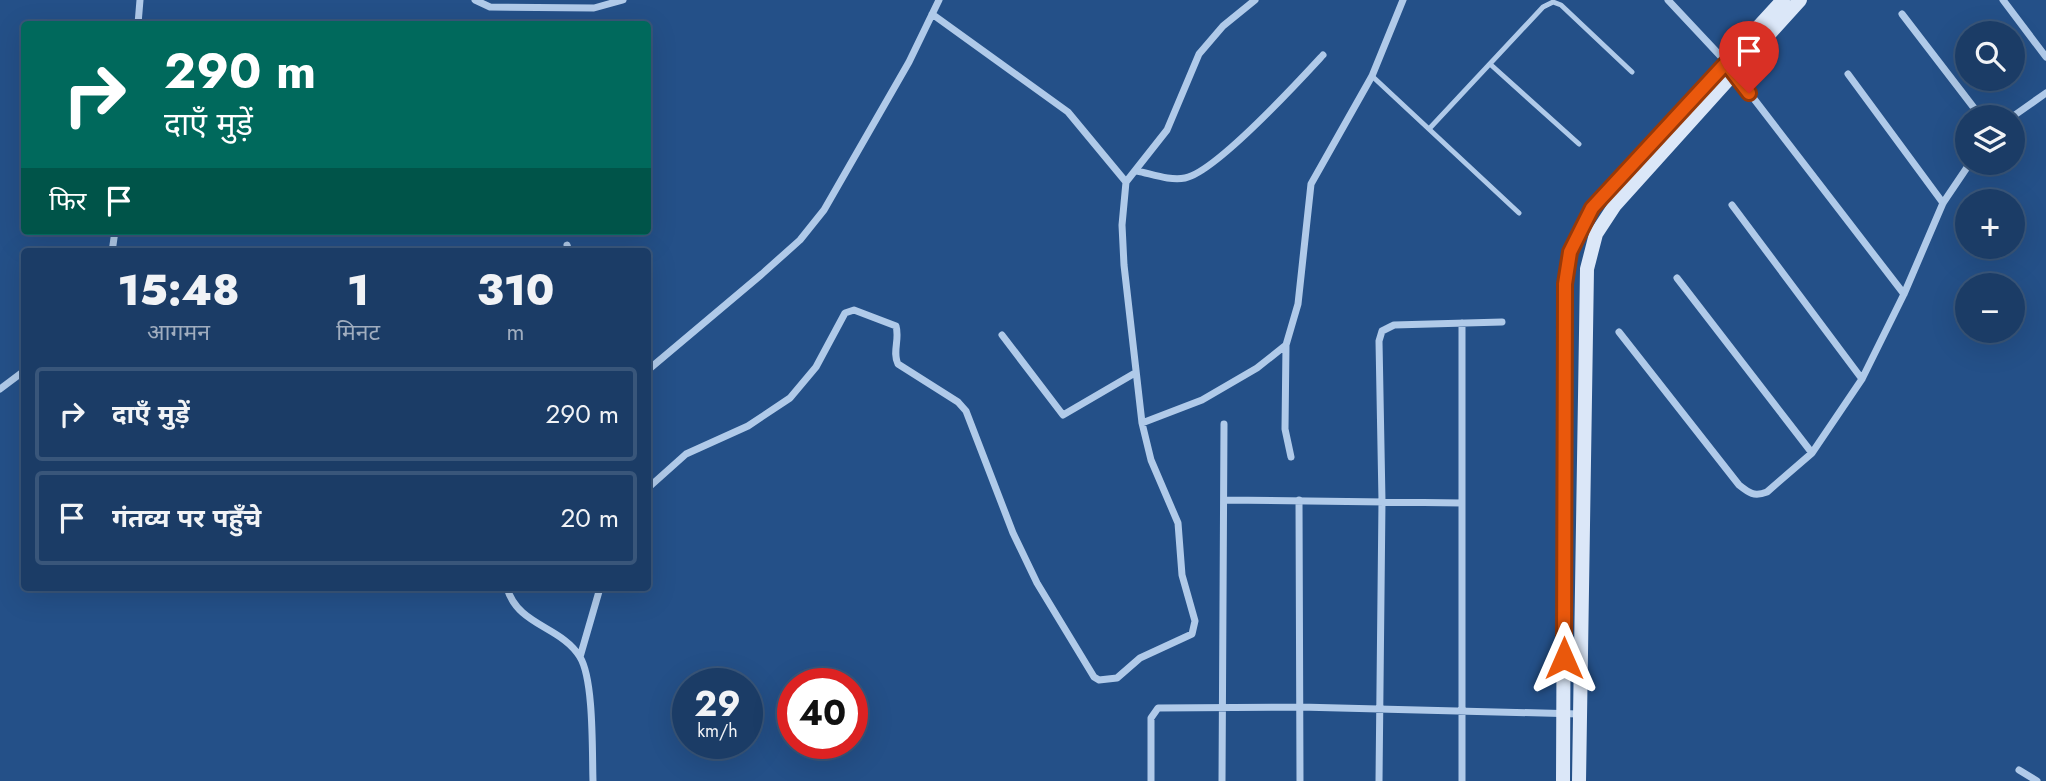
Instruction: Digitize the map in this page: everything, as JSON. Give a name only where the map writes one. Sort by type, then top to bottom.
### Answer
[{"type":"street","points":[[138,21],[140,0]]},
{"type":"street","points":[[475,0],[490,7],[594,8],[623,0]]},
{"type":"street","points":[[651,368],[800,240],[824,210],[909,62],[939,0]]},
{"type":"street","points":[[651,485],[686,454],[748,426],[790,398],[816,367],[848,311],[890,321],[896,326],[899,335],[895,358],[898,364],[958,402],[966,411],[1013,533],[1037,583],[1094,677],[1108,680],[1117,678],[1140,658],[1192,634],[1195,627],[1182,575],[1178,523],[1152,460],[1142,423],[1122,225],[1126,182],[1167,130],[1199,54],[1223,26],[1255,0]]},
{"type":"street","points":[[1290,457],[1286,429],[1286,345],[1298,304],[1311,184],[1372,76],[1403,0]]},
{"type":"street","points":[[1668,0],[1730,67],[1904,294]]},
{"type":"street","points":[[1579,781],[1587,269],[1596,234],[1615,205],[1783,0]]},
{"type":"street","points":[[1563,781],[1565,284],[1570,252],[1592,208],[1730,67],[1801,0]]},
{"type":"street","points":[[2003,0],[2046,57]]},
{"type":"street","points":[[932,14],[1068,112],[1126,182]]},
{"type":"street","points":[[1902,14],[1972,105]]},
{"type":"street","points":[[1137,171],[1177,179],[1199,171],[1272,110],[1323,55]]},
{"type":"street","points":[[1848,74],[1943,203]]},
{"type":"street","points":[[2025,108],[2046,93]]},
{"type":"street","points":[[1619,332],[1749,493],[1758,496],[1767,492],[1812,453],[1862,379],[1904,294],[1943,203],[1962,175]]},
{"type":"street","points":[[1732,205],[1862,379]]},
{"type":"street","points":[[1677,278],[1812,453]]},
{"type":"street","points":[[1379,781],[1382,501],[1379,341],[1382,331],[1394,324],[1502,322]]},
{"type":"street","points":[[1462,323],[1462,781]]},
{"type":"street","points":[[1002,335],[1063,415],[1135,373]]},
{"type":"street","points":[[1142,423],[1202,400],[1233,384],[1286,345]]},
{"type":"street","points":[[0,389],[21,373]]},
{"type":"street","points":[[1222,781],[1224,424]]},
{"type":"street","points":[[1224,500],[1462,503]]},
{"type":"street","points":[[1299,500],[1300,781]]},
{"type":"street","points":[[508,591],[514,606],[533,623],[560,636],[580,657],[586,674],[593,781]]},
{"type":"street","points":[[580,657],[599,591]]},
{"type":"street","points":[[1151,781],[1153,711],[1166,707],[1300,707],[1579,714]]},
{"type":"street","points":[[2019,770],[2037,781]]},
{"type":"lane","points":[[1429,129],[1543,7],[1553,2],[1561,5],[1632,72]]},
{"type":"lane","points":[[1490,64],[1579,144]]},
{"type":"lane","points":[[1372,76],[1519,213]]},
{"type":"route","points":[[1564,658],[1565,284],[1570,252],[1592,208],[1726,63],[1749,93]]}]
